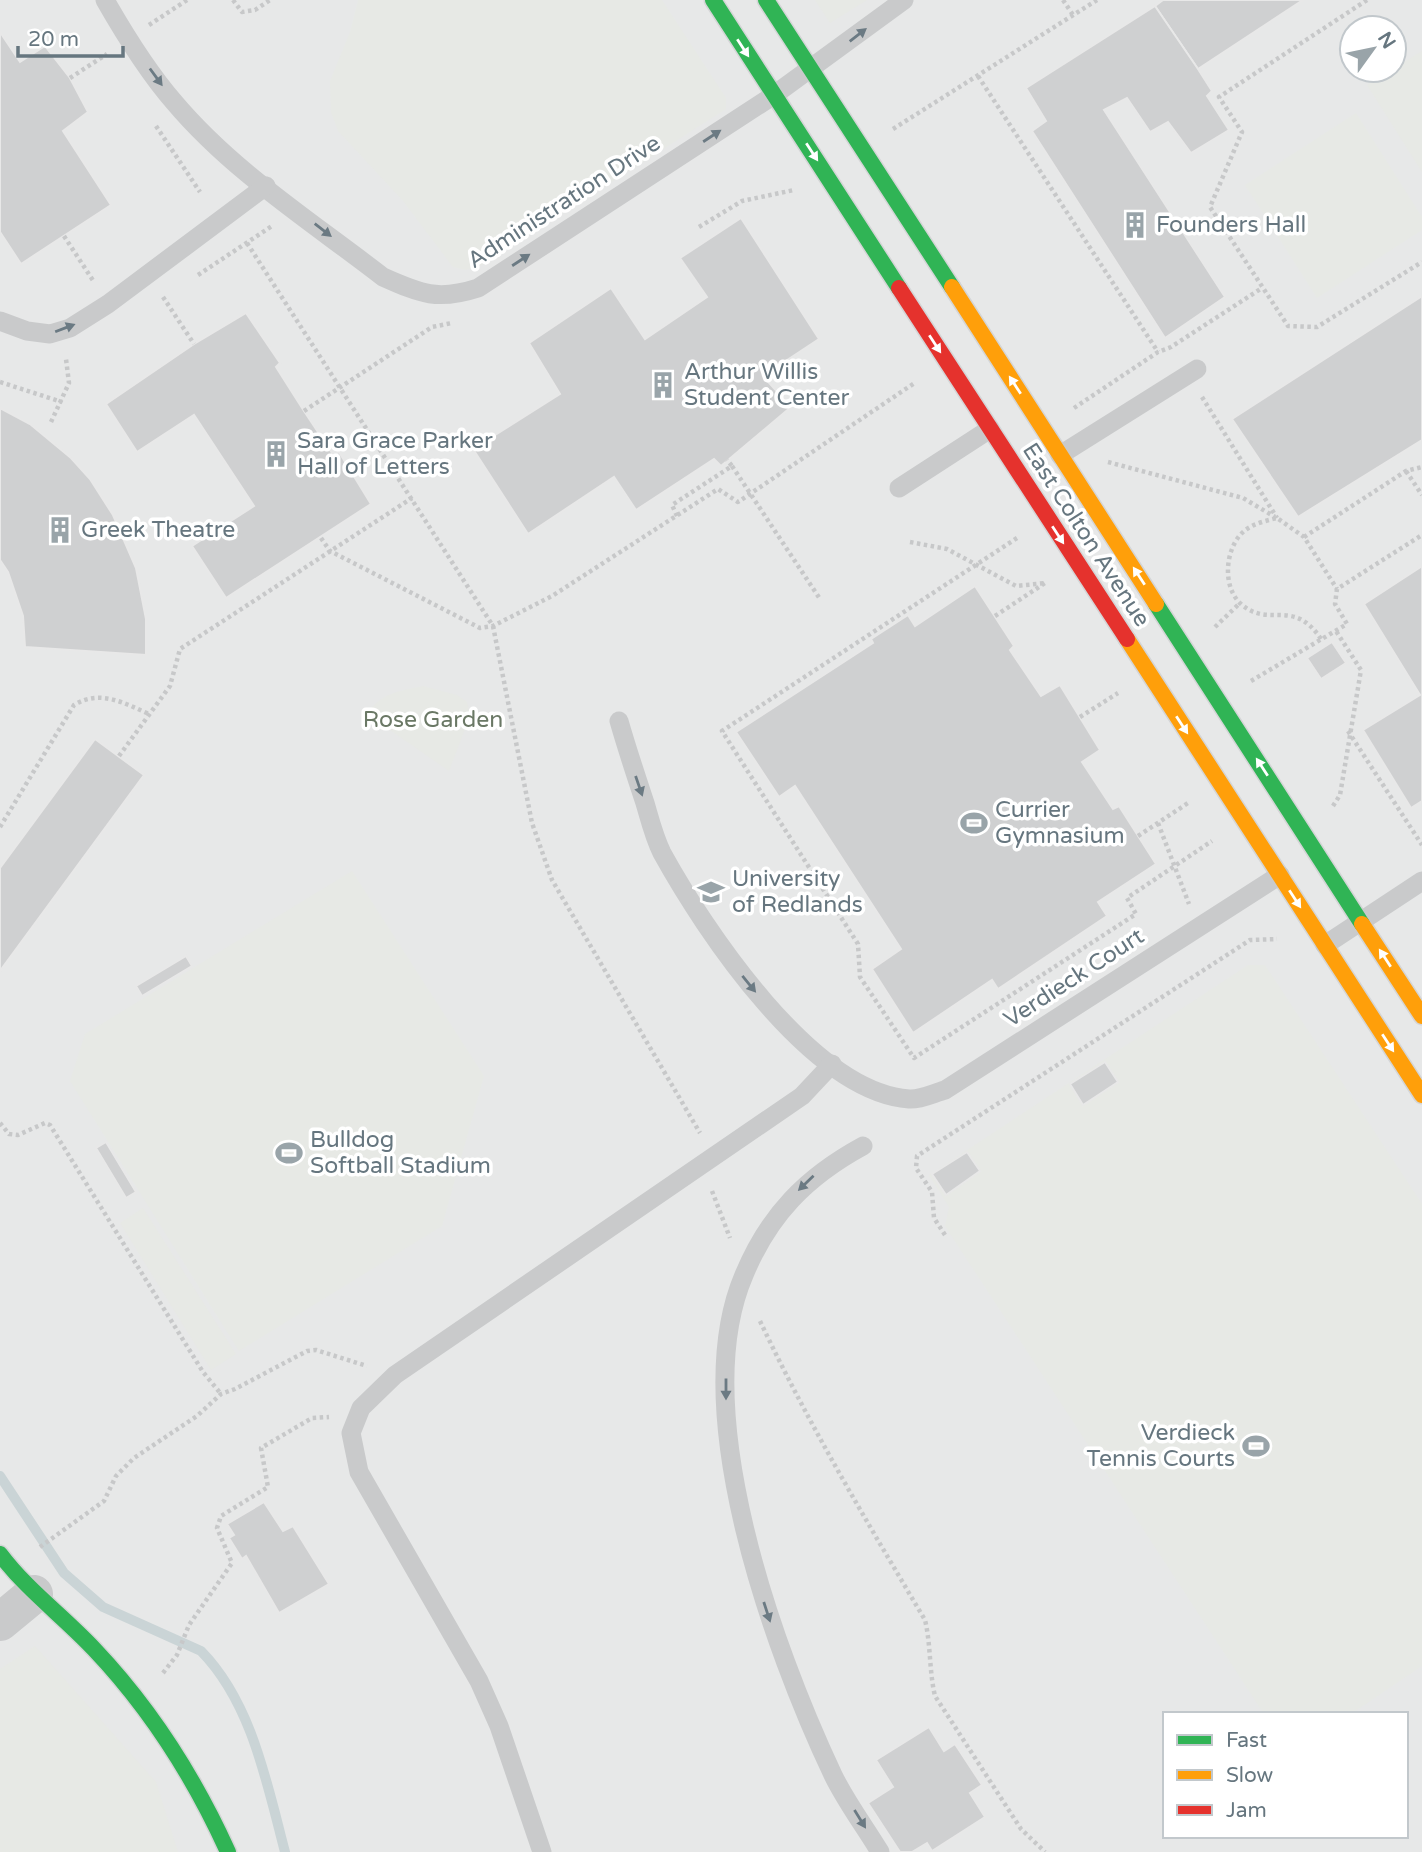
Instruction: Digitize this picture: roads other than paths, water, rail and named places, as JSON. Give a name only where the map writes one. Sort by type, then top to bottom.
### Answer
[{"type":"street","name":"East Colton Avenue","points":[[713,0],[1422,1095]]},
{"type":"street","name":"East Colton Avenue","points":[[766,0],[1422,1016]]},
{"type":"street","points":[[0,1555],[34,1594],[94,1650],[139,1704],[171,1747],[216,1824],[228,1852]]},
{"type":"street","points":[[0,1622],[34,1594]]},
{"type":"lane","name":"Administration Drive","points":[[105,0],[128,39],[174,102],[213,142],[383,277],[415,291],[451,297],[478,288],[774,95],[904,0]]},
{"type":"lane","points":[[0,321],[27,331],[50,334],[70,328],[140,281],[266,186]]},
{"type":"lane","points":[[1060,455],[1192,372]]},
{"type":"lane","points":[[899,488],[990,429]]},
{"type":"lane","points":[[542,1852],[499,1726],[479,1681],[359,1472],[351,1433],[361,1408],[395,1375],[802,1096],[832,1065],[785,1023],[738,970],[662,853],[619,721]]},
{"type":"lane","name":"Verdieck Court","points":[[832,1065],[852,1079],[886,1095],[911,1099],[945,1090],[1280,876]]},
{"type":"lane","points":[[1325,945],[1422,881]]},
{"type":"lane","points":[[863,1146],[829,1164],[807,1181],[781,1210],[743,1276],[733,1312],[726,1361],[726,1413],[741,1509],[766,1610],[793,1684],[834,1778],[880,1852]]},
{"type":"waterway","points":[[0,1476],[64,1573],[103,1607],[201,1651],[219,1672],[233,1695],[255,1745],[285,1852]]},
{"type":"place","name":"Founders Hall","points":[[1135,225]]},
{"type":"place","name":"Arthur Willis Student Center","points":[[663,385]]},
{"type":"place","name":"Sara Grace Parker Hall of Letters","points":[[276,454]]},
{"type":"place","name":"Greek Theatre","points":[[60,530]]},
{"type":"place","name":"Currier Gymnasium","points":[[974,823]]},
{"type":"place","name":"University of Redlands","points":[[711,892]]},
{"type":"place","name":"Bulldog Softball Stadium","points":[[289,1153]]},
{"type":"place","name":"Verdieck Tennis Courts","points":[[1256,1446]]},
{"type":"park label","name":"Rose Garden","points":[[433,720]]}]
